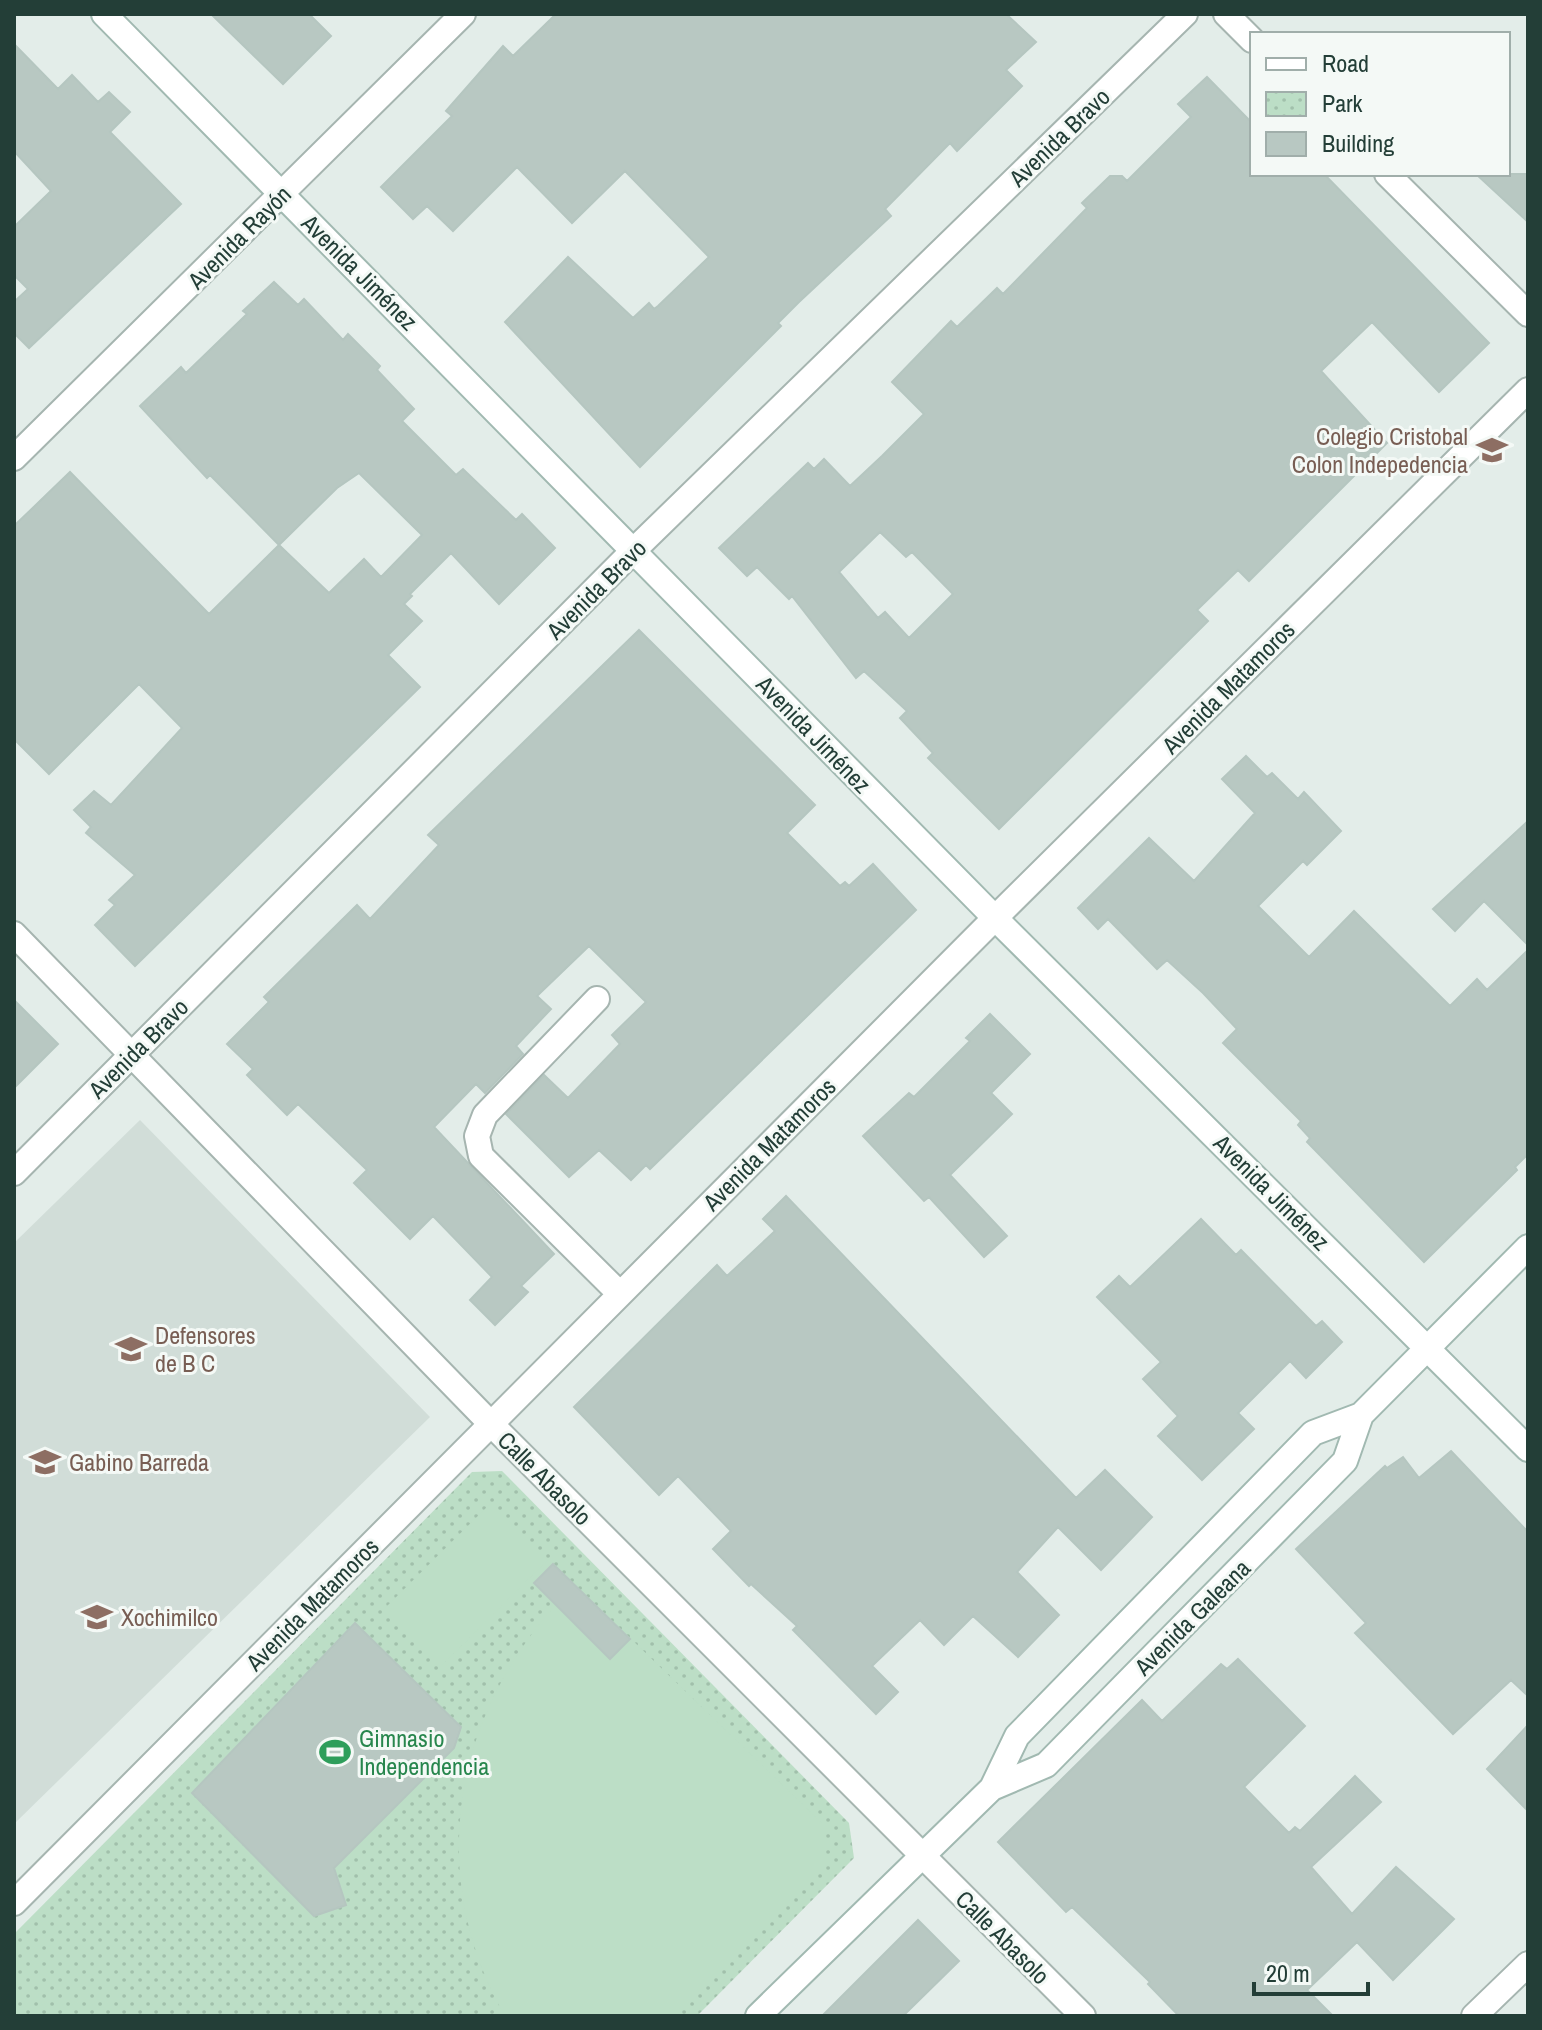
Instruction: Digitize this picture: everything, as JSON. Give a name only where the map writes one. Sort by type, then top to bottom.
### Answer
[{"type":"street","name":"Avenida Jiménez","points":[[104,14],[995,918],[1528,1449]]},
{"type":"street","name":"Avenida Rayón","points":[[14,458],[463,14]]},
{"type":"street","name":"Avenida Bravo","points":[[14,1173],[634,550],[1185,14]]},
{"type":"street","points":[[1226,14],[1250,38]]},
{"type":"street","points":[[1389,176],[1528,314]]},
{"type":"street","name":"Avenida Matamoros","points":[[14,1903],[995,918],[1528,390]]},
{"type":"street","name":"Calle Abasolo","points":[[14,934],[491,1424],[1083,2016]]},
{"type":"street","points":[[597,999],[485,1115],[477,1136],[481,1156],[620,1294]]},
{"type":"street","name":"Avenida Galeana","points":[[758,2016],[992,1788],[1017,1736],[1313,1433],[1361,1415],[1528,1247]]},
{"type":"street","name":"Avenida Galeana","points":[[992,1788],[1046,1765],[1345,1461],[1361,1415]]},
{"type":"street","points":[[1474,2016],[1528,1964]]},
{"type":"shaded area","points":[[140,1120],[430,1417],[14,1824],[14,1243]]},
{"type":"green space","points":[[502,1471],[849,1823],[854,1858],[697,2016],[17,2016],[14,2013],[14,1934],[472,1472]]},
{"type":"green space","points":[[491,1503],[548,1560],[442,1665],[385,1608]]},
{"type":"green space","points":[[575,1585],[822,1823],[822,1867],[673,2016],[505,2016],[479,1960],[464,1903],[459,1845],[464,1788],[478,1733],[502,1680],[534,1631]]},
{"type":"building","points":[[211,14],[309,14],[331,36],[283,84]]},
{"type":"building","points":[[556,14],[1006,14],[1036,42],[1006,70],[1022,86],[957,151],[950,143],[885,209],[891,216],[778,323],[781,326],[640,467],[505,322],[568,257],[633,318],[649,303],[654,309],[658,306],[709,257],[625,171],[572,223],[517,167],[453,231],[427,206],[413,219],[381,187],[452,116],[446,111],[503,46],[513,56]]},
{"type":"building","points":[[14,44],[58,89],[72,75],[98,102],[109,92],[130,112],[110,132],[181,204],[29,348],[14,333],[14,302],[28,289],[14,275],[14,227],[51,191],[14,151]]},
{"type":"building","points":[[1207,77],[1250,121],[1250,176],[1326,176],[1489,343],[1439,392],[1372,322],[1321,371],[1387,443],[1249,581],[1238,570],[1197,610],[1208,621],[999,829],[928,758],[933,753],[900,718],[907,711],[864,671],[856,678],[792,596],[789,599],[757,567],[747,576],[719,548],[808,463],[814,469],[824,459],[850,486],[924,414],[892,382],[951,321],[957,327],[997,288],[1003,294],[1087,208],[1082,203],[1110,176],[1122,176],[1127,181],[1191,117],[1178,104]],"holes":[[[880,532],[906,557],[912,552],[953,594],[909,638],[885,612],[878,618],[839,572]]]},
{"type":"building","points":[[1528,174],[1528,222],[1478,176]]},
{"type":"building","points":[[274,282],[298,305],[304,299],[343,340],[348,334],[380,366],[377,370],[414,409],[402,421],[456,475],[463,469],[516,520],[522,514],[555,548],[499,604],[451,553],[410,594],[412,596],[404,604],[422,621],[388,655],[420,687],[135,966],[95,925],[115,905],[109,900],[135,875],[86,833],[91,827],[74,810],[94,791],[111,805],[182,728],[139,684],[49,774],[14,739],[14,526],[70,472],[209,614],[279,545],[210,475],[207,478],[140,406],[181,367],[186,373],[247,314],[243,311]],"holes":[[[359,473],[422,535],[381,577],[364,559],[329,593],[279,545],[337,488]]]},
{"type":"building","points":[[639,630],[815,805],[787,833],[840,886],[845,882],[849,886],[873,864],[916,910],[650,1169],[646,1165],[631,1180],[599,1150],[569,1177],[506,1114],[544,1075],[568,1098],[620,1044],[612,1035],[646,1002],[589,946],[537,996],[551,1009],[516,1046],[523,1054],[485,1093],[476,1084],[434,1127],[554,1254],[521,1286],[528,1292],[495,1325],[470,1300],[492,1277],[433,1216],[410,1239],[354,1183],[367,1170],[298,1104],[287,1115],[247,1075],[253,1069],[227,1044],[269,1002],[264,997],[357,905],[370,919],[439,845],[428,835]]},
{"type":"building","points":[[1246,756],[1267,777],[1272,773],[1298,799],[1304,792],[1341,831],[1307,865],[1303,861],[1258,906],[1309,957],[1354,911],[1450,1006],[1477,979],[1487,990],[1528,950],[1528,1154],[1515,1167],[1517,1170],[1424,1262],[1307,1142],[1310,1138],[1298,1125],[1301,1121],[1223,1043],[1237,1029],[1203,993],[1167,960],[1157,969],[1108,919],[1098,929],[1078,908],[1149,838],[1194,881],[1255,813],[1222,779]]},
{"type":"building","points":[[1528,821],[1528,945],[1484,901],[1455,931],[1433,909]]},
{"type":"building","points":[[14,1000],[58,1044],[14,1088]]},
{"type":"building","points":[[990,1014],[1030,1054],[991,1093],[1012,1114],[950,1175],[1007,1236],[984,1257],[929,1197],[924,1201],[863,1136],[909,1093],[914,1097],[970,1041],[966,1038]]},
{"type":"building","points":[[786,1196],[1076,1498],[1105,1470],[1152,1517],[1101,1570],[1058,1527],[1017,1572],[1059,1615],[1018,1657],[973,1616],[944,1645],[920,1620],[872,1666],[898,1692],[876,1714],[793,1630],[797,1626],[751,1584],[749,1586],[713,1549],[731,1531],[678,1476],[659,1495],[574,1407],[717,1265],[727,1276],[775,1231],[763,1219]]},
{"type":"building","points":[[1201,1219],[1236,1255],[1241,1250],[1316,1326],[1322,1321],[1342,1342],[1306,1378],[1290,1361],[1238,1413],[1254,1429],[1202,1480],[1158,1436],[1178,1416],[1143,1379],[1161,1362],[1097,1297],[1119,1276],[1130,1287]]},
{"type":"building","points":[[1451,1451],[1528,1532],[1528,1696],[1511,1680],[1453,1734],[1355,1633],[1366,1623],[1296,1549],[1385,1466],[1387,1468],[1403,1457],[1419,1478]]},
{"type":"building","points":[[553,1564],[630,1639],[610,1659],[534,1583]]},
{"type":"building","points":[[355,1623],[461,1727],[454,1748],[334,1868],[346,1905],[314,1916],[192,1793]]},
{"type":"building","points":[[1238,1659],[1305,1726],[1244,1787],[1289,1833],[1295,1827],[1300,1831],[1355,1776],[1381,1802],[1311,1867],[1352,1914],[1396,1867],[1454,1919],[1393,1980],[1357,1942],[1307,1990],[1333,2016],[1179,2016],[1148,1984],[1150,1982],[1072,1907],[1066,1912],[998,1842],[1142,1700],[1162,1721],[1221,1664],[1227,1669]]},
{"type":"building","points":[[1528,1725],[1528,1811],[1487,1769]]},
{"type":"building","points":[[918,1920],[959,1961],[903,2016],[822,2016]]},
{"type":"place","name":"Colegio Cristobal Colon Indepedencia","points":[[1492,450]]},
{"type":"place","name":"Defensores de B C","points":[[131,1349]]},
{"type":"place","name":"Gabino Barreda","points":[[45,1462]]},
{"type":"place","name":"Xochimilco","points":[[97,1617]]},
{"type":"place","name":"Gimnasio Independencia","points":[[335,1752]]}]
